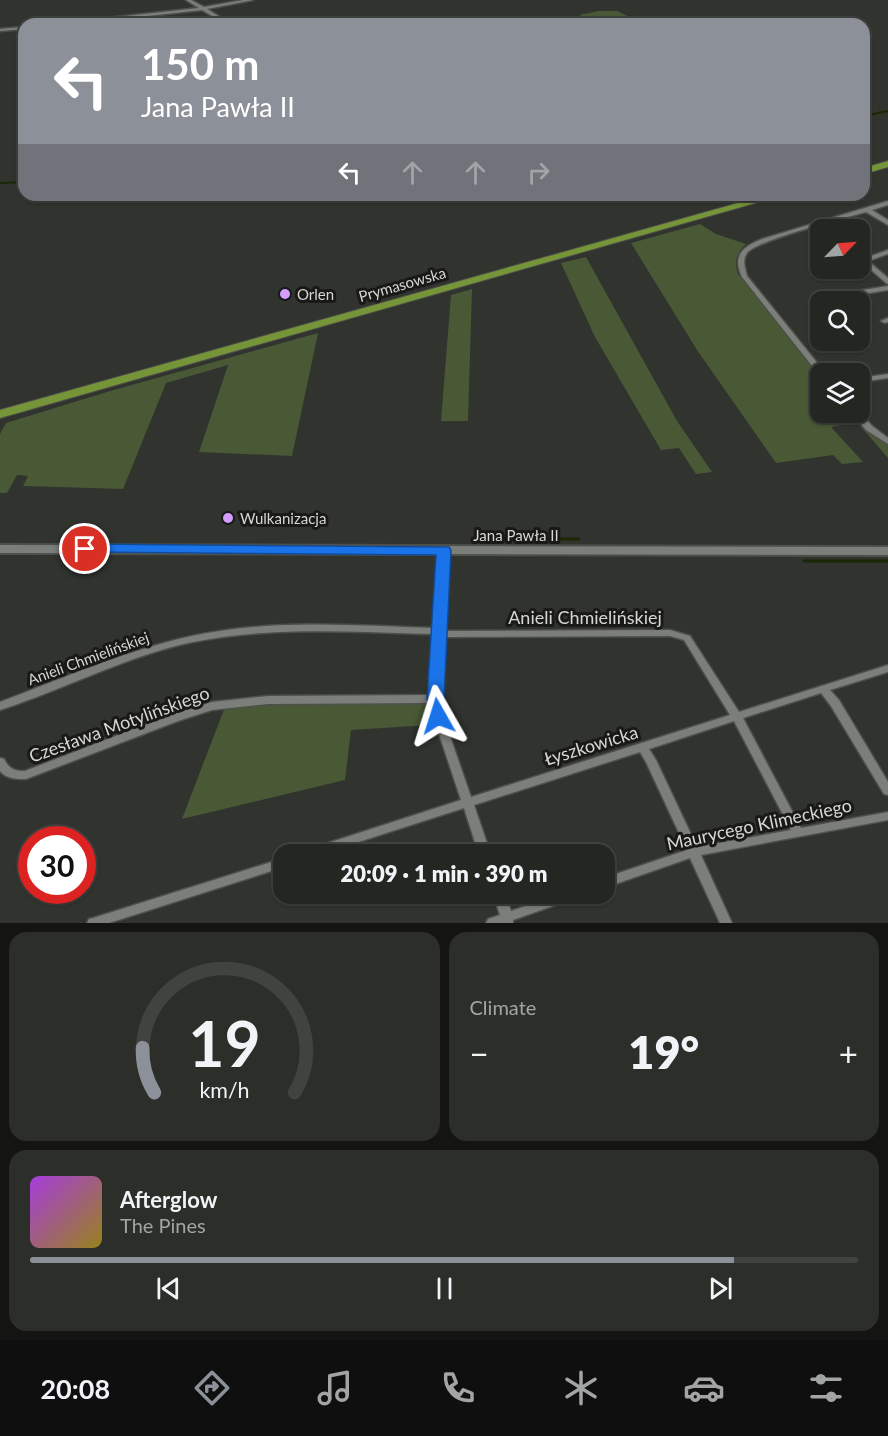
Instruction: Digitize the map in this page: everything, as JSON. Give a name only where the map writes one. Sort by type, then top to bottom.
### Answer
[{"type":"main road","points":[[870,169],[888,164]]},
{"type":"main road","name":"Prymasowska","points":[[0,414],[757,201]]},
{"type":"street","points":[[188,0],[218,18]]},
{"type":"street","points":[[122,18],[204,10],[251,0]]},
{"type":"street","points":[[0,30],[18,28]]},
{"type":"street","points":[[814,363],[744,276],[740,261],[741,255],[746,248],[764,240],[888,203]]},
{"type":"street","points":[[866,209],[888,223]]},
{"type":"street","points":[[870,258],[888,252]]},
{"type":"street","points":[[870,268],[888,282]]},
{"type":"street","points":[[869,291],[888,288]]},
{"type":"street","points":[[870,379],[888,376]]},
{"type":"street","points":[[865,423],[888,442]]},
{"type":"street","name":"Jana Pawła II","points":[[0,549],[888,551]]},
{"type":"street","points":[[443,550],[435,699],[438,716],[481,844]]},
{"type":"street","name":"Anieli Chmielińskiej","points":[[0,706],[170,644],[219,634],[275,630],[670,633],[687,638],[737,717],[798,833]]},
{"type":"street","name":"Łyszkowicka","points":[[338,844],[888,668]]},
{"type":"street","points":[[823,689],[835,703],[888,791]]},
{"type":"street","name":"Czesława Motylińskiego","points":[[0,762],[4,771],[12,776],[26,776],[174,718],[231,703],[268,700],[435,699]]},
{"type":"street","points":[[642,747],[651,760],[726,923]]},
{"type":"street","name":"Maurycego Klimeckiego","points":[[615,879],[694,852],[888,816]]},
{"type":"street","points":[[96,922],[273,865]]},
{"type":"street","points":[[502,904],[508,920]]},
{"type":"street","points":[[492,923],[508,920],[549,904]]},
{"type":"green space","points":[[599,11],[617,11],[632,18],[586,18],[579,15]]},
{"type":"green space","points":[[700,224],[716,234],[746,244],[737,258],[738,274],[810,364],[810,423],[852,423],[831,427],[863,462],[842,464],[833,455],[776,463],[697,350],[631,243]]},
{"type":"green space","points":[[586,257],[677,421],[712,472],[696,474],[679,448],[661,450],[595,337],[561,263]]},
{"type":"green space","points":[[472,289],[468,421],[441,421],[451,295]]},
{"type":"green space","points":[[318,333],[292,456],[199,452],[228,365],[166,383],[123,489],[23,486],[28,476],[17,475],[7,493],[0,493],[0,434],[6,423],[110,391]]},
{"type":"green space","points":[[858,423],[888,445],[888,458]]},
{"type":"green space","points":[[427,699],[430,725],[351,730],[345,780],[182,819],[225,707]]},
{"type":"waterway","points":[[870,115],[888,111]]},
{"type":"waterway","points":[[0,183],[18,182]]},
{"type":"waterway","points":[[489,539],[579,539]]},
{"type":"waterway","points":[[804,561],[888,561]]},
{"type":"place","name":"Orlen","points":[[285,294]]},
{"type":"place","name":"Wulkanizacja","points":[[228,518]]},
{"type":"route","points":[[85,549],[443,550],[435,699],[438,716]]}]
